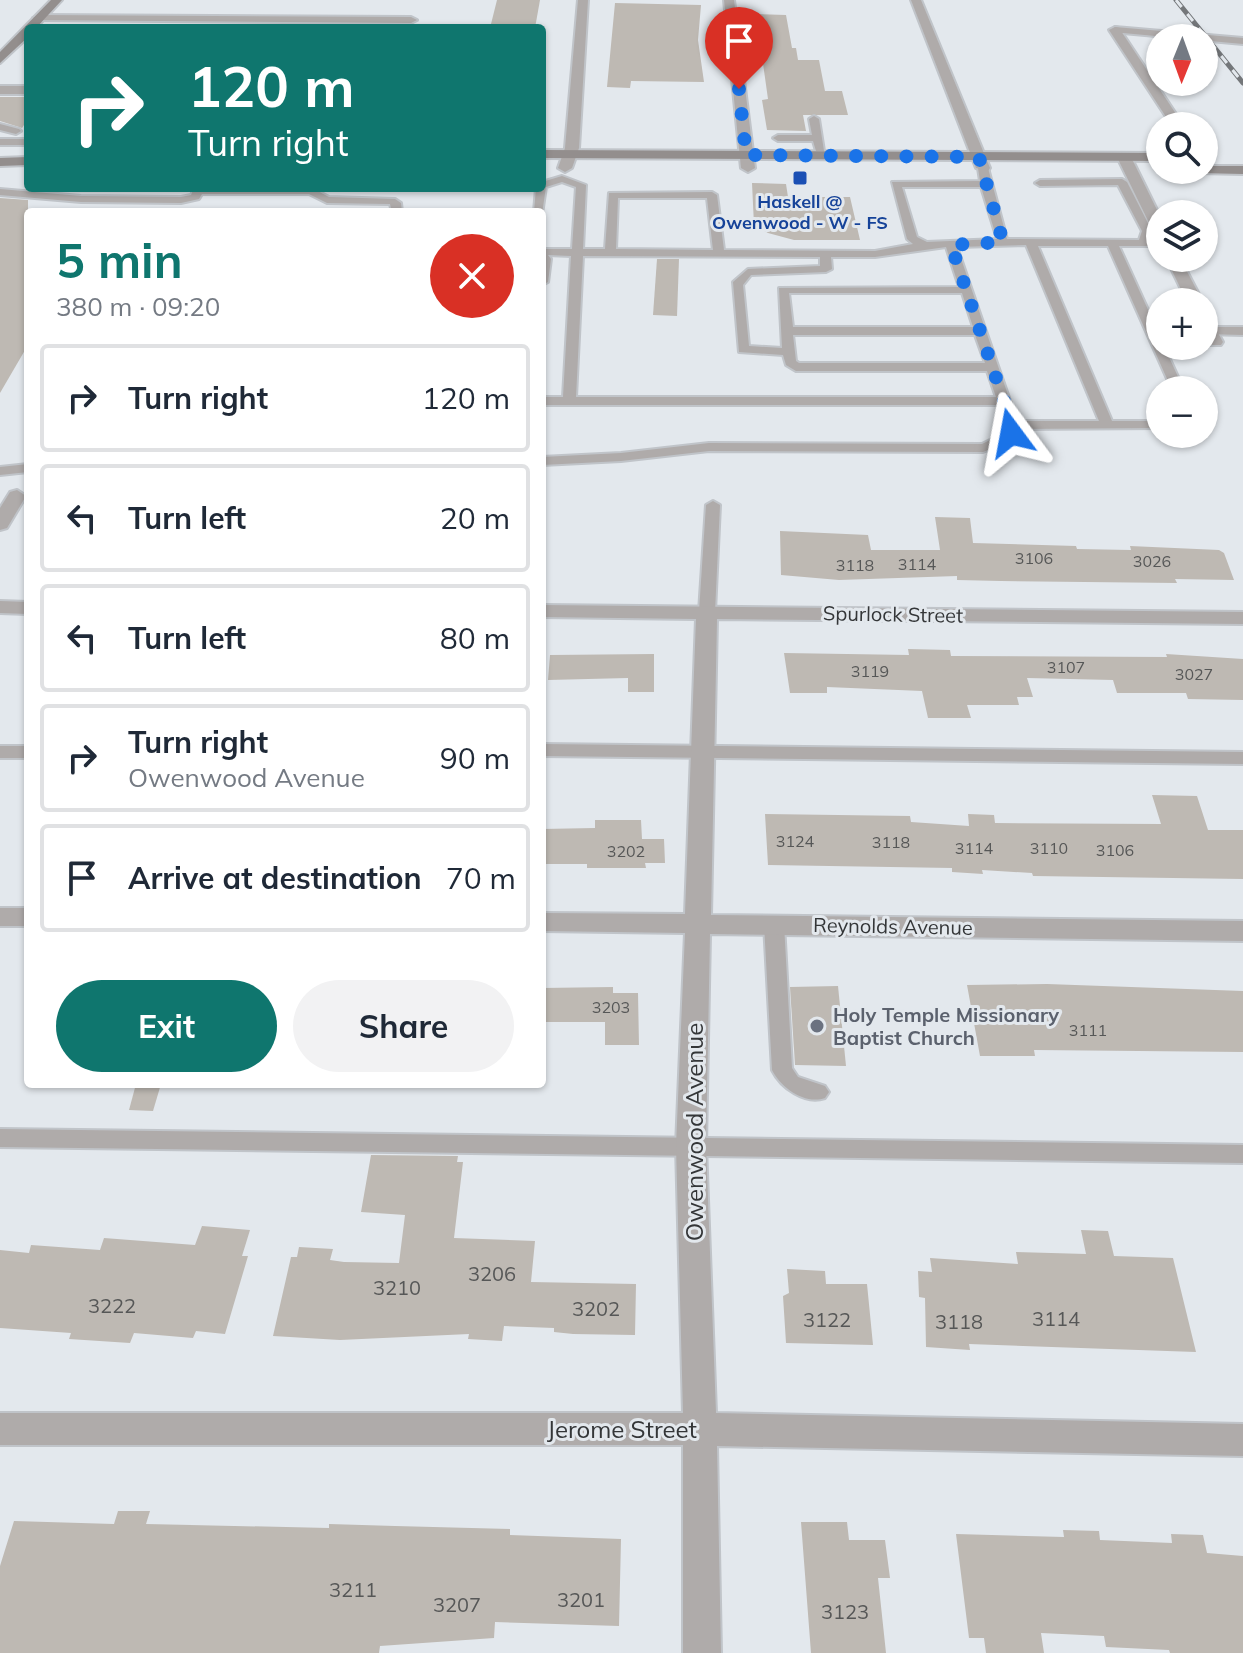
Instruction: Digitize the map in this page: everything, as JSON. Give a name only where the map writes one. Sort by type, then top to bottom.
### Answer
[{"type":"main road","points":[[34,24],[57,0]]},
{"type":"main road","points":[[3,53],[24,34]]},
{"type":"main road","points":[[546,156],[565,167]]},
{"type":"main road","points":[[546,168],[747,162],[821,156],[982,169]]},
{"type":"main road","points":[[1218,163],[1243,157]]},
{"type":"main road","points":[[747,162],[982,169],[1127,164],[1146,160]]},
{"type":"main road","points":[[0,162],[24,162]]},
{"type":"main road","points":[[0,174],[24,163]]},
{"type":"main road","points":[[1127,164],[1146,167]]},
{"type":"main road","points":[[1218,167],[1243,170]]},
{"type":"street","points":[[565,167],[583,0]]},
{"type":"street","points":[[729,0],[747,162]]},
{"type":"street","points":[[916,0],[982,169]]},
{"type":"street","points":[[39,18],[320,24],[411,19]]},
{"type":"street","points":[[1115,30],[1169,112]]},
{"type":"street","points":[[0,90],[24,90]]},
{"type":"street","points":[[1127,164],[1146,203]]},
{"type":"street","points":[[0,524],[17,496]]},
{"type":"street","points":[[0,607],[24,608]]},
{"type":"street","name":"Spurlock Street","points":[[546,611],[1243,618]]},
{"type":"street","name":"Owenwood Avenue","points":[[702,1653],[700,1429],[691,1146],[707,612]]},
{"type":"street","points":[[0,917],[24,917]]},
{"type":"street","name":"Reynolds Avenue","points":[[546,922],[1243,931]]},
{"type":"street","name":"Jerome Street","points":[[0,1429],[700,1429],[1243,1440]]},
{"type":"lane","points":[[1115,30],[1243,41]]},
{"type":"lane","points":[[814,119],[821,156]]},
{"type":"lane","points":[[0,134],[19,139]]},
{"type":"lane","points":[[778,138],[818,138]]},
{"type":"lane","points":[[546,183],[565,167],[581,185],[569,401]]},
{"type":"lane","points":[[982,169],[1003,242]]},
{"type":"lane","points":[[953,249],[925,245],[912,239],[896,184],[971,185],[982,169]]},
{"type":"lane","points":[[546,253],[875,254],[1003,242],[1143,243],[1147,231],[1122,182],[1040,183]]},
{"type":"lane","points":[[0,192],[98,199],[181,200],[197,192]]},
{"type":"lane","points":[[313,192],[327,200],[391,201],[396,203],[397,208]]},
{"type":"lane","points":[[610,253],[613,195],[712,195],[719,253]]},
{"type":"lane","points":[[92,208],[98,199]]},
{"type":"lane","points":[[1031,243],[1107,425]]},
{"type":"lane","points":[[1112,243],[1172,376]]},
{"type":"lane","points":[[875,254],[925,245]]},
{"type":"lane","points":[[546,461],[621,457],[709,447],[983,448],[1002,442],[1011,433],[1012,425],[953,249]]},
{"type":"lane","points":[[790,352],[743,349],[737,284],[748,272],[826,269],[825,254]]},
{"type":"lane","points":[[967,290],[783,290],[790,362],[796,367],[992,367]]},
{"type":"lane","points":[[788,331],[980,331]]},
{"type":"lane","points":[[1218,331],[1243,331]]},
{"type":"lane","points":[[546,401],[1004,401]]},
{"type":"lane","points":[[1012,425],[1146,425]]},
{"type":"lane","points":[[0,473],[24,469]]},
{"type":"lane","points":[[0,473],[24,477]]},
{"type":"lane","points":[[707,612],[713,505]]},
{"type":"lane","points":[[546,750],[1243,758]]},
{"type":"lane","points":[[0,752],[24,752]]},
{"type":"lane","points":[[774,924],[782,1070],[791,1083],[818,1092]]},
{"type":"lane","points":[[0,1138],[1243,1154]]},
{"type":"building","points":[[497,0],[540,0],[536,24],[491,24]]},
{"type":"building","points":[[615,3],[701,5],[698,40],[704,82],[631,81],[630,88],[607,87]]},
{"type":"building","points":[[756,14],[786,15],[792,48],[796,48],[798,60],[819,60],[825,91],[842,91],[848,115],[803,115],[806,131],[767,130],[762,100],[768,99]]},
{"type":"building","points":[[0,97],[24,97],[22,128],[0,121]]},
{"type":"building","points":[[752,183],[786,184],[788,197],[850,197],[860,240],[794,240],[768,233],[754,225]]},
{"type":"building","points":[[0,198],[28,200],[28,208],[24,208],[24,352],[0,393]]},
{"type":"building","points":[[657,259],[679,259],[677,316],[653,315]]},
{"type":"building","points":[[935,517],[970,518],[973,543],[1076,546],[1077,549],[1131,550],[1130,546],[1219,550],[1224,553],[1234,580],[1175,579],[1177,583],[1001,581],[957,580],[957,576],[839,580],[781,575],[780,531],[868,535],[871,550],[940,550]]},
{"type":"building","points":[[908,649],[950,650],[951,656],[1167,657],[1166,654],[1243,659],[1243,700],[1188,699],[1186,693],[1117,693],[1113,680],[1027,678],[1033,697],[1017,697],[1019,705],[967,705],[971,718],[928,718],[922,691],[827,687],[827,693],[790,693],[784,653],[909,655]]},
{"type":"building","points":[[654,654],[654,692],[628,692],[628,678],[548,680],[550,655]]},
{"type":"building","points":[[1152,795],[1197,796],[1208,830],[1243,830],[1243,879],[1033,876],[1032,873],[982,870],[983,874],[952,872],[952,868],[768,865],[765,814],[910,816],[911,822],[969,826],[968,814],[994,815],[995,823],[1161,824]]},
{"type":"building","points":[[595,820],[641,820],[642,839],[664,839],[665,863],[645,863],[646,868],[546,864],[546,829],[595,828]]},
{"type":"building","points":[[1047,984],[1243,991],[1243,1052],[1034,1050],[1035,1056],[980,1056],[967,985]]},
{"type":"building","name":"Holy Temple Missionary Baptist Church","points":[[838,986],[846,1066],[795,1065],[790,987]]},
{"type":"building","points":[[613,987],[613,993],[638,993],[639,1045],[605,1045],[605,1022],[546,1022],[546,988]]},
{"type":"building","points":[[135,1088],[160,1088],[153,1111],[129,1110]]},
{"type":"building","points":[[371,1155],[458,1156],[457,1162],[463,1162],[454,1238],[535,1241],[531,1282],[636,1284],[635,1335],[573,1334],[554,1332],[554,1328],[504,1326],[502,1341],[468,1339],[469,1334],[340,1340],[273,1336],[291,1257],[297,1257],[299,1247],[333,1249],[330,1260],[399,1263],[405,1215],[361,1212]]},
{"type":"building","points":[[202,1226],[250,1230],[242,1256],[248,1256],[225,1334],[196,1331],[193,1338],[134,1333],[130,1343],[69,1339],[71,1333],[0,1328],[0,1250],[29,1253],[31,1245],[100,1250],[104,1238],[195,1245]]},
{"type":"building","points":[[1081,1230],[1108,1231],[1114,1256],[1173,1258],[1196,1352],[969,1344],[970,1350],[926,1347],[925,1298],[919,1297],[918,1271],[932,1272],[930,1258],[1018,1264],[1016,1252],[1086,1254]]},
{"type":"building","points":[[787,1269],[825,1271],[826,1284],[867,1284],[873,1345],[786,1343],[783,1296],[789,1293]]},
{"type":"building","points":[[118,1511],[150,1511],[146,1524],[329,1528],[329,1524],[510,1529],[510,1535],[621,1539],[619,1626],[495,1622],[494,1638],[380,1646],[379,1653],[0,1653],[0,1566],[14,1521],[114,1524]]},
{"type":"building","points":[[801,1522],[847,1522],[849,1540],[885,1540],[890,1578],[878,1578],[886,1653],[811,1653]]},
{"type":"building","points":[[1063,1530],[1099,1531],[1100,1540],[1172,1543],[1171,1534],[1203,1535],[1207,1553],[1243,1556],[1243,1653],[1170,1653],[1169,1650],[1106,1647],[1104,1636],[1041,1633],[1044,1653],[986,1653],[984,1638],[969,1638],[956,1534],[1064,1537]]},
{"type":"railway","points":[[1176,0],[1243,83]]},
{"type":"place","name":"Haskell @ Owenwood - W - FS","points":[[800,178]]},
{"type":"place","name":"Holy Temple Missionary Baptist Church","points":[[817,1026]]},
{"type":"route","points":[[739,89],[746,155],[979,157],[1003,242],[997,245],[951,245],[1012,425],[1011,433]]}]
